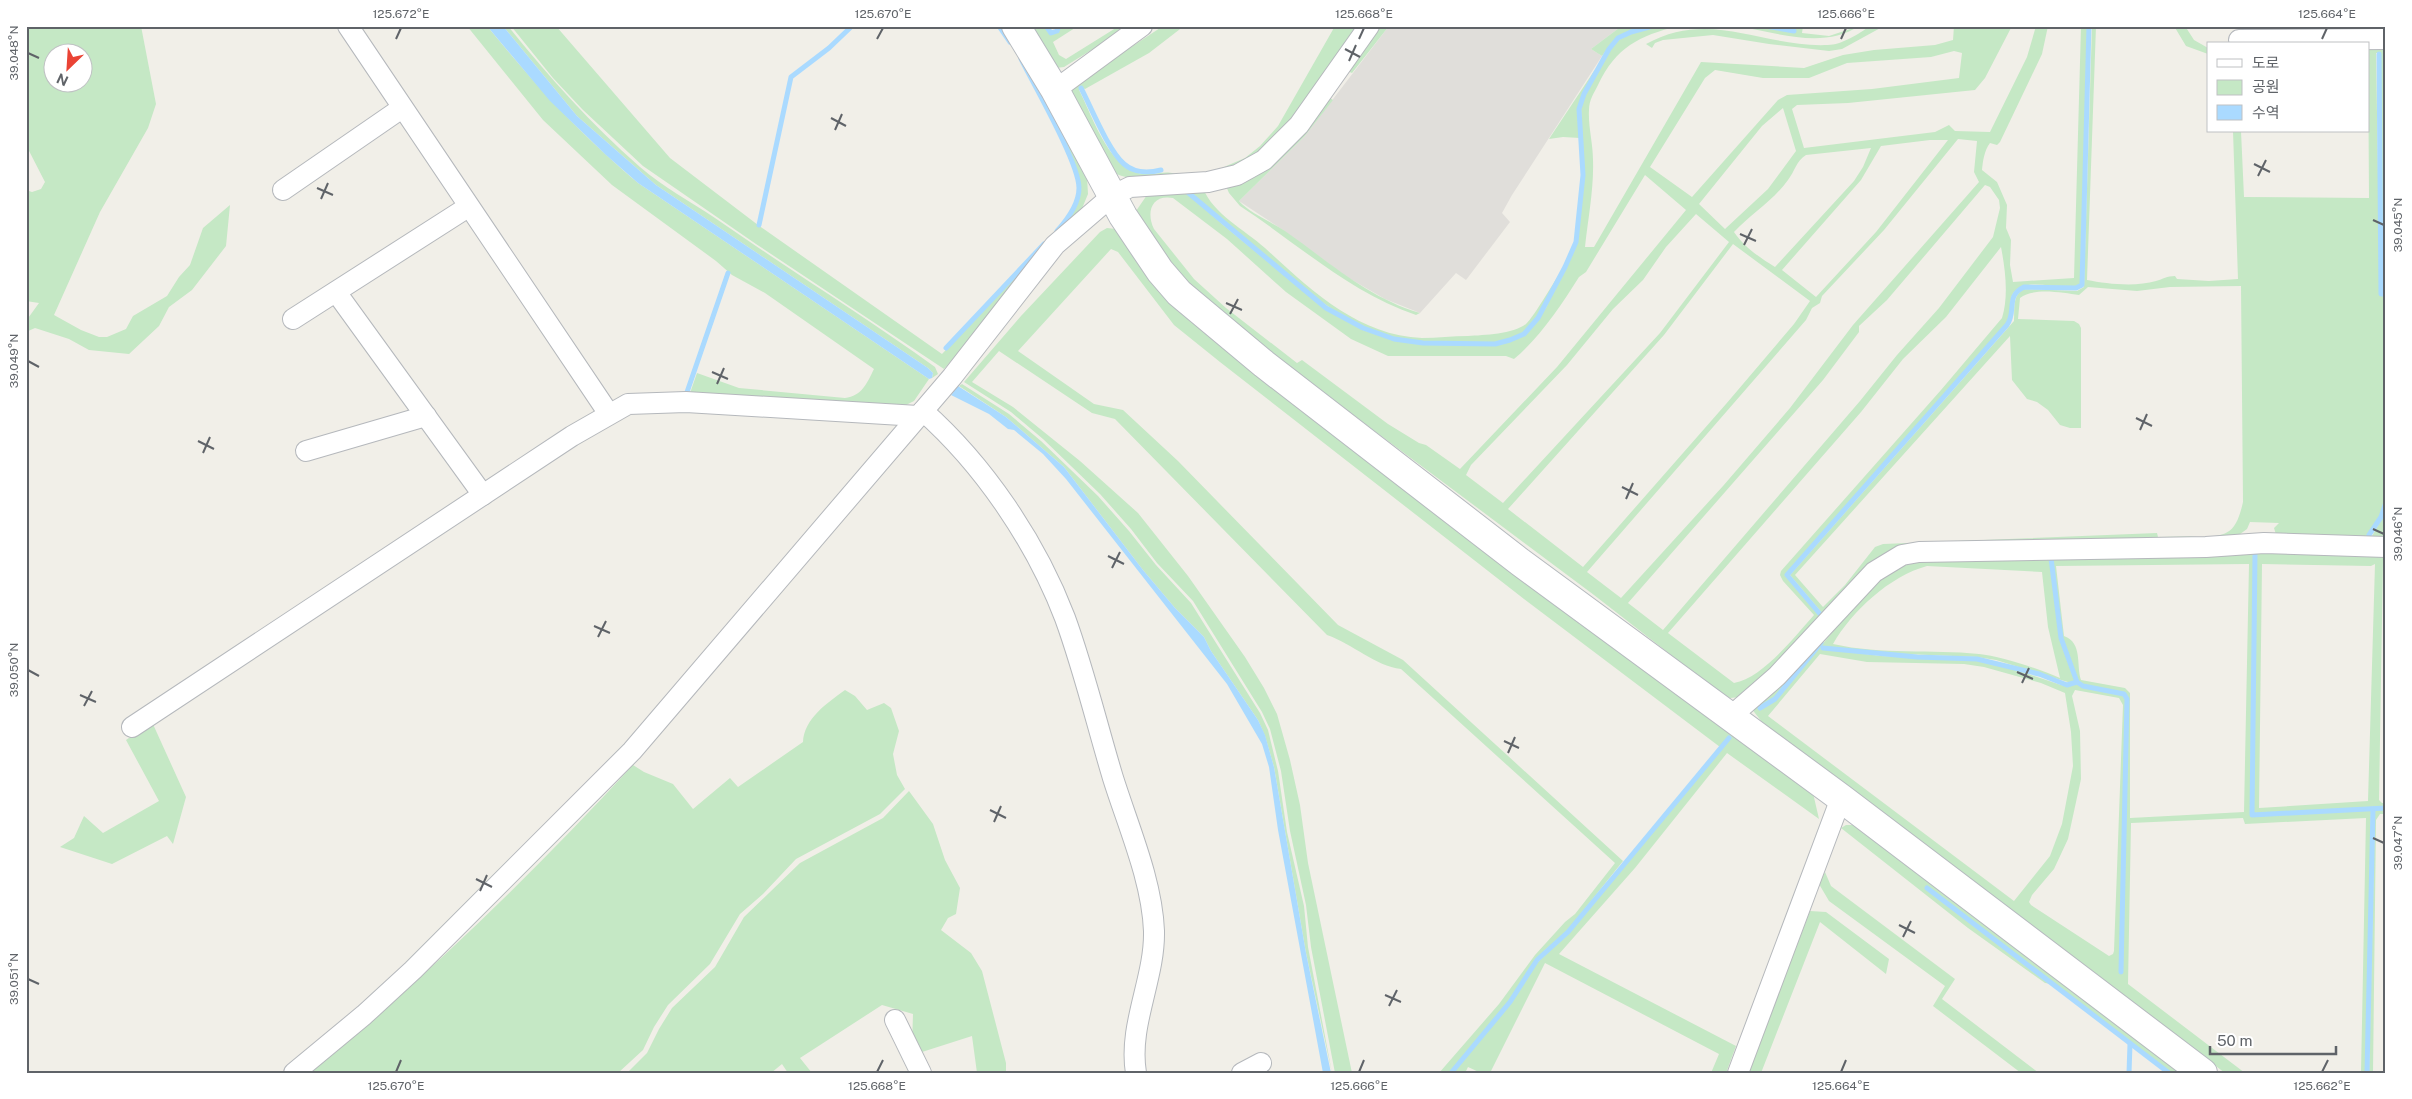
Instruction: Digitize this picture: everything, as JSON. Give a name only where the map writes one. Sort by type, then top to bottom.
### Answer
[{"type":"main road","points":[[1016,26],[1055,90],[1112,196],[1160,271],[1179,293],[1218,327],[1512,556],[1841,798],[2202,1073]]},
{"type":"street","points":[[348,26],[609,414]]},
{"type":"street","points":[[1055,90],[1142,26]]},
{"type":"street","points":[[294,1073],[364,1015],[413,970],[496,890],[632,751],[952,377],[1055,245],[1112,196],[1130,187],[1208,182],[1245,172],[1264,160],[1299,125],[1369,26]]},
{"type":"street","points":[[2239,40],[2383,35]]},
{"type":"street","points":[[282,190],[402,108]]},
{"type":"street","points":[[293,319],[468,207]]},
{"type":"street","points":[[336,292],[483,495]]},
{"type":"street","points":[[132,727],[572,436],[628,404],[686,402],[921,413],[947,432],[988,479],[1041,565],[1065,618],[1083,672],[1145,877],[1154,930],[1153,956],[1136,1034],[1134,1058],[1136,1073]]},
{"type":"street","points":[[306,451],[426,416]]},
{"type":"street","points":[[1730,717],[1777,676],[1857,587],[1874,572],[1902,555],[1939,552],[2206,547],[2264,543],[2386,547]]},
{"type":"street","points":[[1738,1073],[1841,798]]},
{"type":"street","points":[[895,1020],[922,1073]]},
{"type":"street","points":[[1242,1073],[1261,1064]]},
{"type":"shaded area","points":[[1389,26],[1625,26],[1619,28],[1591,49],[1602,56],[1502,213],[1510,222],[1466,280],[1456,273],[1420,313],[1385,299],[1347,277],[1283,230],[1239,201],[1304,137]]},
{"type":"green space","points":[[26,26],[141,26],[156,104],[148,128],[100,212],[54,315],[81,330],[99,337],[107,337],[126,329],[133,316],[167,296],[179,277],[190,265],[203,228],[230,205],[226,246],[192,290],[169,307],[159,326],[129,354],[89,350],[69,339],[35,328],[26,332],[26,321],[39,303],[26,301],[26,190],[32,192],[41,189],[45,182],[26,145]]},
{"type":"green space","points":[[467,26],[487,26],[559,108],[596,146],[638,183],[929,379],[914,401],[904,406],[690,393],[697,373],[739,388],[845,398],[860,392],[874,369],[765,293],[732,275],[716,261],[612,185],[543,120]]},
{"type":"green space","points":[[503,26],[508,26],[539,64],[588,117],[622,151],[649,174],[908,348],[935,367],[938,374],[932,378],[933,373],[928,368],[656,185],[577,116]]},
{"type":"green space","points":[[511,26],[556,26],[670,158],[758,225],[942,354],[1062,227],[1074,210],[1080,190],[1078,176],[1061,133],[1035,82],[1001,26],[1005,26],[1035,78],[1087,177],[1088,194],[1081,211],[944,369],[643,166],[583,110],[553,78]]},
{"type":"green space","points":[[1032,26],[1046,26],[1052,34],[1058,32],[1061,26],[1078,26],[1053,42],[1059,55],[1066,59],[1119,26],[1130,26],[1064,67],[1056,68]]},
{"type":"green space","points":[[1163,26],[1184,26],[1149,53],[1085,89],[1081,87],[1079,90],[1104,142],[1122,164],[1133,171],[1146,174],[1173,173],[1183,178],[1147,180],[1129,178],[1112,172],[1065,91]]},
{"type":"green space","points":[[1335,26],[1363,26],[1300,116],[1255,160],[1203,176],[1245,158],[1260,146],[1278,126]]},
{"type":"green space","points":[[1379,26],[1389,26],[1352,73],[1345,70]]},
{"type":"green space","points":[[1625,26],[1648,26],[1622,36],[1602,56],[1591,49],[1619,28]]},
{"type":"green space","points":[[1658,26],[1678,26],[1640,39],[1621,52],[1605,72],[1592,97],[1589,106],[1589,116],[1593,154],[1593,182],[1585,247],[1594,247],[1701,62],[1804,68],[1843,55],[1874,50],[1935,45],[1953,40],[1954,26],[2012,26],[1985,78],[1975,90],[1848,103],[1797,105],[1792,109],[1804,148],[1935,132],[1949,125],[1955,131],[1990,132],[2027,57],[2036,26],[2048,26],[2042,54],[2000,142],[1997,145],[1990,143],[1988,146],[1982,170],[1997,182],[2007,205],[2006,228],[2011,240],[2010,265],[2013,282],[2074,278],[2081,26],[2088,26],[2081,284],[2066,287],[2029,285],[2015,291],[2011,298],[2006,324],[1785,575],[1821,616],[1822,613],[1790,575],[2014,321],[2015,303],[2020,292],[2024,289],[2077,291],[2084,287],[2092,26],[2096,26],[2087,280],[2112,284],[2148,283],[2175,276],[2177,279],[2209,281],[2238,279],[2233,132],[2241,132],[2244,197],[2369,198],[2370,46],[2386,46],[2386,293],[2382,293],[2380,53],[2376,53],[2380,296],[2386,296],[2384,498],[2386,501],[2384,501],[2380,516],[2367,535],[2372,536],[2386,508],[2386,542],[2277,538],[2274,528],[2279,523],[2250,522],[2247,529],[2236,537],[1909,550],[1741,697],[1730,698],[1716,690],[1594,595],[1285,364],[1190,285],[1161,251],[1136,211],[1147,195],[1188,193],[1222,224],[1325,309],[1363,330],[1394,340],[1423,344],[1495,345],[1511,341],[1525,335],[1546,308],[1577,242],[1584,175],[1581,109],[1585,94],[1610,50],[1619,40],[1632,33]],"holes":[[[1954,51],[1962,53],[1959,78],[1872,89],[1787,95],[1778,100],[1692,197],[1650,167],[1705,78],[1715,70],[1763,78],[1809,78],[1847,63],[1931,57]],[[1783,108],[1796,151],[1768,189],[1725,229],[1699,204],[1762,126]],[[1958,139],[1977,141],[1974,172],[1979,182],[1853,325],[1790,408],[1723,486],[1621,598],[1587,572],[1806,320],[1812,308],[1820,303],[1822,296],[1884,230]],[[1930,140],[1948,140],[1876,232],[1816,297],[1782,270],[1861,180],[1881,146]],[[1871,148],[1863,167],[1854,181],[1775,267],[1747,247],[1734,232],[1782,188],[1798,163],[1806,155]],[[1645,175],[1686,210],[1557,367],[1460,469],[1426,445],[1419,443],[1388,424],[1302,360],[1297,363],[1226,308],[1194,279],[1154,229],[1150,217],[1152,206],[1155,202],[1160,199],[1173,198],[1227,239],[1286,292],[1351,339],[1388,356],[1506,356],[1514,359],[1541,331],[1579,277],[1586,272]],[[1985,185],[1990,187],[1999,200],[2000,208],[1993,237],[1939,308],[1663,630],[1628,603],[1823,380],[1859,332],[1859,326],[1887,300]],[[1696,214],[1729,242],[1660,333],[1503,503],[1466,475],[1471,465],[1567,365],[1613,309],[1643,280],[1666,247]],[[1733,244],[1810,301],[1794,324],[1726,404],[1583,567],[1508,509],[1664,335]],[[2001,247],[2006,291],[2002,318],[1781,571],[1780,575],[1783,581],[1814,615],[1767,665],[1745,680],[1734,683],[1668,633],[1861,412],[1903,359],[1946,317]],[[2241,286],[2243,502],[2234,527],[2223,534],[2208,537],[2158,537],[2157,533],[1883,544],[1875,547],[1845,585],[1823,607],[1795,575],[2010,336],[2012,380],[2027,399],[2037,402],[2048,410],[2060,425],[2070,428],[2081,428],[2081,328],[2074,321],[2018,319],[2020,298],[2041,292],[2079,295],[2088,287],[2137,291],[2170,287]]]},
{"type":"green space","points":[[1736,26],[1758,26],[1794,32],[1794,29],[1774,26],[1803,26],[1802,33],[1829,36],[1859,26],[1845,33],[1830,37],[1815,38],[1783,35]]},
{"type":"green space","points":[[1870,26],[1884,26],[1842,49],[1829,51],[1713,35],[1663,40],[1655,43],[1652,48],[1646,44],[1670,34],[1693,29],[1715,29],[1781,41],[1833,45],[1855,36]]},
{"type":"green space","points":[[2174,26],[2185,26],[2194,40],[2207,47],[2207,54],[2186,46]]},
{"type":"green space","points":[[2255,26],[2376,26],[2374,34],[2255,30]]},
{"type":"green space","points":[[1596,68],[1581,102],[1579,117],[1580,138],[1563,137],[1549,139]]},
{"type":"green space","points":[[1327,96],[1333,100],[1304,137],[1239,201],[1249,210],[1285,231],[1349,278],[1383,298],[1420,313],[1416,315],[1392,306],[1346,281],[1240,206],[1229,193],[1226,186]]},
{"type":"green space","points":[[1203,188],[1214,206],[1222,214],[1336,308],[1377,329],[1398,335],[1422,338],[1475,336],[1514,330],[1526,324],[1534,314],[1564,267],[1536,321],[1515,338],[1483,343],[1403,340],[1362,327],[1333,310],[1305,289],[1189,191]]},
{"type":"green space","points":[[1107,228],[1116,229],[1813,793],[1819,819],[1727,753],[1635,868],[1559,954],[1736,1046],[1726,1073],[1711,1073],[1719,1054],[1545,963],[1490,1073],[1481,1073],[1468,1067],[1465,1073],[1452,1073],[1511,1003],[1533,967],[1569,932],[1730,737],[1720,747],[1524,599],[1220,362],[1174,325],[1118,252],[1111,249],[1018,351],[1094,404],[1123,410],[1178,461],[1338,625],[1403,660],[1623,861],[1567,931],[1544,951],[1531,966],[1509,1002],[1449,1073],[1439,1073],[1499,1004],[1535,955],[1565,922],[1575,914],[1615,863],[1401,669],[1382,664],[1327,635],[1115,419],[1092,413],[999,351],[972,382],[1013,407],[1080,461],[1138,513],[1188,576],[1245,657],[1277,714],[1300,805],[1308,863],[1352,1073],[1335,1073],[1311,947],[1306,905],[1290,831],[1281,771],[1270,729],[1262,712],[1193,601],[1157,563],[1131,529],[1100,494],[1043,439],[1011,412],[964,382],[1021,316],[1100,232]]},
{"type":"green space","points":[[962,384],[1009,414],[1041,441],[1098,496],[1191,603],[1260,713],[1268,730],[1278,771],[1287,832],[1304,906],[1308,947],[1332,1073],[1306,953],[1274,767],[1258,720],[1211,651],[1204,637],[1175,608],[1143,570],[1064,467],[1006,417],[959,386]]},
{"type":"green space","points":[[2262,546],[2386,552],[2265,550],[2236,553],[2054,557],[1961,556],[1907,561],[1892,566],[1863,591],[1774,698],[1758,710],[1776,700],[1865,593],[1894,568],[1923,561],[1961,558],[2050,559],[2060,638],[2075,681],[2071,683],[1996,660],[1977,657],[1881,653],[1829,647],[1826,649],[1881,656],[1960,659],[1995,663],[2061,685],[2071,686],[2076,684],[2082,687],[2123,695],[2126,699],[2119,972],[2122,972],[2128,699],[2125,693],[2083,685],[2078,681],[2062,638],[2052,559],[2254,554],[2250,816],[2371,810],[2366,1073],[2361,1073],[2366,818],[2245,824],[2243,818],[2131,823],[2128,984],[2245,1073],[2225,1073],[1762,722],[1751,708],[1866,584],[1899,560],[1943,554],[2158,553]],"holes":[[[2249,564],[2244,812],[2130,818],[2130,693],[2125,688],[2081,680],[2076,649],[2070,639],[2064,636],[2056,566]],[[1927,566],[2042,572],[2048,627],[2060,678],[2020,663],[1988,655],[1870,650],[1833,644],[1850,619],[1873,596],[1886,586],[1913,571]],[[1820,654],[1867,662],[1964,664],[1984,667],[2041,683],[2065,693],[2071,732],[2073,766],[2062,824],[2050,856],[2014,901],[1768,716]],[[2075,690],[2119,698],[2123,705],[2114,951],[2109,956],[2029,902],[2032,895],[2054,869],[2068,839],[2081,779],[2080,731],[2072,696]]]},
{"type":"green space","points":[[2265,552],[2386,555],[2386,558],[2383,558],[2379,800],[2382,803],[2386,803],[2386,807],[2253,814],[2257,554]],"holes":[[[2262,564],[2371,566],[2375,564],[2368,801],[2259,808]]]},
{"type":"green space","points":[[845,690],[855,696],[867,710],[884,703],[891,708],[899,731],[893,754],[897,775],[905,789],[880,814],[796,859],[763,894],[740,914],[710,964],[668,1005],[654,1027],[643,1050],[618,1073],[307,1073],[351,1038],[435,964],[556,846],[633,765],[644,772],[673,784],[693,809],[730,778],[738,787],[803,742],[807,726],[812,719],[824,706]]},
{"type":"green space","points":[[152,722],[186,797],[173,844],[167,836],[112,864],[60,847],[74,838],[84,816],[103,833],[159,801],[126,740]]},
{"type":"green space","points":[[909,791],[933,824],[945,860],[960,888],[956,914],[948,918],[941,930],[971,953],[982,971],[1006,1063],[1006,1073],[977,1073],[972,1036],[922,1052],[912,1045],[913,1014],[882,1005],[800,1058],[812,1073],[788,1073],[782,1064],[771,1073],[627,1073],[647,1053],[672,1008],[715,967],[744,917],[800,863],[883,818]]},
{"type":"green space","points":[[2386,809],[2386,814],[2380,814],[2376,820],[2373,1073],[2369,1073],[2375,810]]},
{"type":"green space","points":[[1846,825],[1854,825],[2189,1073],[2171,1073],[1926,889],[2051,984],[2045,983],[1968,928],[1841,828]]},
{"type":"green space","points":[[1825,872],[1831,886],[1955,979],[1942,999],[2039,1073],[2021,1073],[1933,1006],[1945,986],[1829,901],[1819,884]]},
{"type":"green space","points":[[1810,911],[1826,912],[1889,959],[1886,974],[1820,922],[1761,1073],[1748,1073]]},
{"type":"water","points":[[487,26],[503,26],[577,116],[656,185],[928,368],[933,373],[932,378],[929,379],[638,183],[550,101]]},
{"type":"water","points":[[958,386],[1006,417],[1064,467],[1143,570],[1175,608],[1204,637],[1211,651],[1258,720],[1265,735],[1274,767],[1306,953],[1331,1073],[1323,1073],[1278,830],[1269,767],[1262,744],[1227,684],[1066,479],[1043,454],[1014,430],[1008,429],[989,414],[951,395]]},
{"type":"waterway","points":[[759,225],[791,77],[829,48],[852,26]]},
{"type":"waterway","points":[[999,26],[1010,42]]},
{"type":"waterway","points":[[1046,26],[1051,33],[1057,31],[1059,26]]},
{"type":"waterway","points":[[1185,190],[1326,308],[1363,328],[1394,339],[1423,343],[1495,344],[1510,340],[1524,334],[1538,318],[1576,242],[1583,175],[1579,109],[1584,94],[1609,49],[1618,38],[1653,26]]},
{"type":"waterway","points":[[1765,26],[1794,31]]},
{"type":"waterway","points":[[1820,614],[1787,575],[2007,325],[2010,320],[2013,299],[2018,291],[2024,287],[2076,288],[2082,285],[2089,26]]},
{"type":"waterway","points":[[2379,54],[2381,294],[2386,294]]},
{"type":"waterway","points":[[1021,59],[1064,143],[1077,176],[1079,188],[1075,206],[1057,231]]},
{"type":"waterway","points":[[1081,88],[1106,139],[1124,164],[1142,172],[1161,170]]},
{"type":"waterway","points":[[946,348],[1044,244]]},
{"type":"waterway","points":[[686,395],[728,273]]},
{"type":"waterway","points":[[2369,535],[2381,517],[2386,502]]},
{"type":"waterway","points":[[2255,553],[2252,815],[2386,808]]},
{"type":"waterway","points":[[2051,558],[2061,638],[2077,682],[2083,686],[2124,694],[2127,699],[2121,972]]},
{"type":"waterway","points":[[1760,708],[1775,699],[1821,643]]},
{"type":"waterway","points":[[1823,648],[1917,657],[1977,659],[2039,674],[2067,685],[2077,682]]},
{"type":"waterway","points":[[1451,1073],[1510,1002],[1537,960],[1568,932],[1729,738]]},
{"type":"waterway","points":[[2367,1073],[2373,809]]},
{"type":"waterway","points":[[1927,888],[2169,1073]]},
{"type":"waterway","points":[[2129,1073],[2130,1044]]}]
